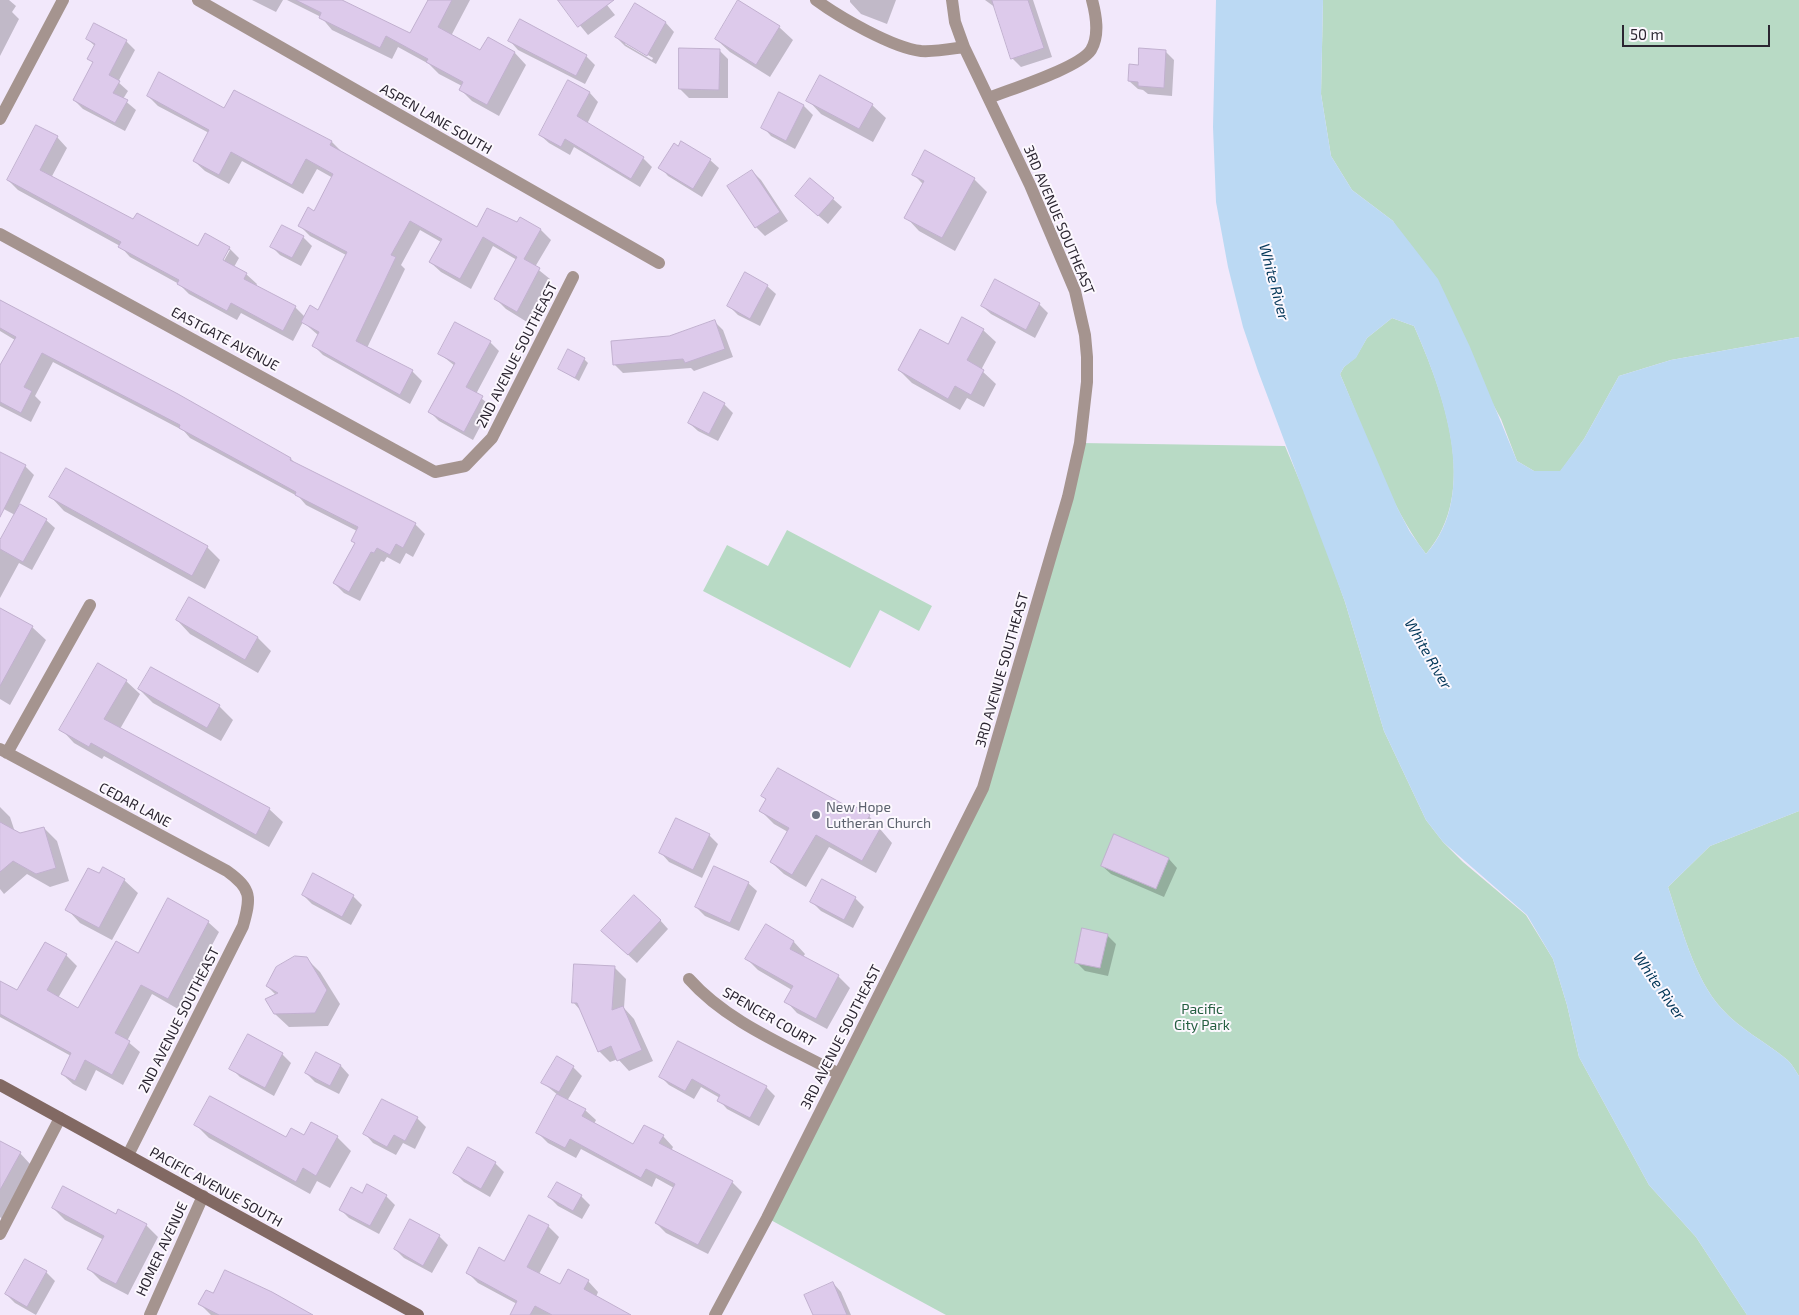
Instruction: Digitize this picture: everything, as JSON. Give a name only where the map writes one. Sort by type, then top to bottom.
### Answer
[{"type":"street","points":[[0,119],[63,0]]},
{"type":"street","name":"ASPEN LANE SOUTH","points":[[198,0],[659,263]]},
{"type":"street","points":[[816,0],[885,39],[910,49],[932,51],[964,47]]},
{"type":"street","name":"3RD AVENUE SOUTHEAST","points":[[715,1315],[767,1218],[983,788],[1068,498],[1080,443],[1087,382],[1087,357],[1085,335],[1078,304],[1030,185],[964,47],[956,22],[952,0]]},
{"type":"street","points":[[989,98],[1042,78],[1086,55],[1093,45],[1096,31],[1092,0]]},
{"type":"street","name":"EASTGATE AVENUE","points":[[0,234],[435,472]]},
{"type":"street","name":"2ND AVENUE SOUTHEAST","points":[[435,472],[465,466],[492,438],[573,277]]},
{"type":"street","points":[[4,751],[90,605]]},
{"type":"street","name":"CEDAR LANE","points":[[4,751],[226,871],[243,883],[248,895]]},
{"type":"street","name":"2ND AVENUE SOUTHEAST","points":[[128,1155],[243,926],[248,906],[248,895]]},
{"type":"street","name":"SPENCER COURT","points":[[689,978],[704,996],[725,1013],[839,1074]]},
{"type":"street","name":"PACIFIC AVENUE SOUTH","points":[[0,1085],[418,1315]]},
{"type":"street","points":[[0,1234],[60,1118]]},
{"type":"street","name":"HOMER AVENUE","points":[[150,1315],[203,1196]]},
{"type":"green space","points":[[1323,0],[1799,0],[1799,337],[1671,360],[1619,376],[1584,439],[1560,472],[1534,471],[1517,461],[1501,419],[1393,221],[1352,190],[1331,156],[1321,94]]},
{"type":"green space","points":[[1392,318],[1414,326],[1436,381],[1452,441],[1454,472],[1451,501],[1442,529],[1426,554],[1412,534],[1389,490],[1340,374],[1344,367],[1356,357],[1367,338]]},
{"type":"green space","name":"Pacific City Park","points":[[1080,443],[1285,446],[1316,520],[1345,602],[1384,731],[1426,820],[1443,842],[1463,862],[1526,915],[1553,959],[1567,1005],[1579,1057],[1649,1185],[1696,1237],[1747,1315],[946,1315],[767,1218],[983,789]]},
{"type":"green space","points":[[787,530],[932,606],[919,631],[880,610],[850,668],[703,591],[727,545],[768,566]]},
{"type":"green space","points":[[1799,811],[1799,1076],[1787,1060],[1736,1023],[1712,997],[1689,951],[1668,887],[1710,846]]},
{"type":"water","name":"White River","points":[[1216,0],[1323,0],[1321,94],[1331,156],[1352,190],[1393,221],[1438,279],[1470,347],[1517,461],[1534,471],[1560,471],[1584,439],[1619,376],[1671,360],[1799,337],[1799,811],[1710,846],[1668,887],[1689,951],[1712,997],[1736,1023],[1787,1060],[1799,1076],[1799,1315],[1747,1315],[1696,1237],[1649,1185],[1579,1057],[1567,1005],[1553,959],[1527,915],[1443,842],[1426,820],[1384,731],[1345,602],[1243,327],[1228,267],[1216,202],[1213,127]],"holes":[[[1392,318],[1414,326],[1445,410],[1454,472],[1451,502],[1442,530],[1426,554],[1410,532],[1398,509],[1340,374],[1344,367],[1356,358],[1367,338]]]},
{"type":"building","points":[[296,0],[342,0],[410,33],[428,0],[452,0],[438,27],[480,50],[488,37],[515,52],[487,105],[459,90],[463,82],[426,62],[428,59],[386,36],[380,48],[319,18],[321,13]]},
{"type":"building","points":[[558,0],[614,0],[578,27]]},
{"type":"building","points":[[738,0],[780,26],[756,65],[715,39]]},
{"type":"building","points":[[992,0],[1028,0],[1044,48],[1011,59]]},
{"type":"building","points":[[635,3],[666,22],[647,56],[615,37]]},
{"type":"building","points":[[520,19],[587,55],[576,76],[508,41]]},
{"type":"building","points":[[94,23],[127,40],[109,75],[120,81],[113,93],[128,100],[115,123],[73,100],[93,62],[87,59],[95,44],[86,39]]},
{"type":"building","points":[[679,48],[720,49],[719,90],[679,89]]},
{"type":"building","points":[[1139,48],[1166,50],[1164,88],[1138,86],[1138,82],[1128,81],[1129,64],[1138,65]]},
{"type":"building","points":[[159,72],[224,108],[234,90],[332,141],[330,145],[477,227],[487,208],[517,222],[520,217],[541,229],[524,259],[540,268],[517,312],[494,299],[517,257],[483,237],[460,279],[429,262],[442,239],[410,221],[391,255],[396,257],[356,341],[413,370],[400,395],[312,346],[319,332],[301,322],[310,305],[318,310],[347,252],[298,226],[308,207],[314,211],[333,174],[306,159],[292,185],[231,152],[219,175],[193,161],[209,130],[147,96]]},
{"type":"building","points":[[820,75],[873,104],[859,129],[806,101]]},
{"type":"building","points":[[568,80],[590,92],[577,116],[644,157],[631,179],[565,139],[561,147],[539,135]]},
{"type":"building","points":[[779,92],[804,105],[786,141],[761,128]]},
{"type":"building","points":[[36,125],[58,136],[40,170],[133,219],[137,213],[198,246],[205,233],[230,247],[223,260],[247,273],[244,279],[296,306],[283,331],[231,303],[227,311],[177,284],[179,280],[118,247],[121,242],[7,180]]},
{"type":"building","points":[[681,141],[711,159],[693,189],[658,168],[674,143],[678,146]]},
{"type":"building","points":[[925,150],[975,178],[942,238],[904,218],[924,181],[912,175]]},
{"type":"building","points":[[752,170],[780,212],[755,228],[727,186]]},
{"type":"building","points":[[810,178],[834,198],[818,216],[795,196]]},
{"type":"building","points":[[282,225],[304,236],[292,258],[270,247]]},
{"type":"building","points":[[745,272],[768,285],[750,319],[727,306]]},
{"type":"building","points":[[995,279],[1040,303],[1026,330],[981,306]]},
{"type":"building","points":[[0,300],[178,394],[291,458],[290,460],[416,523],[403,548],[396,544],[390,555],[377,548],[374,553],[371,552],[349,592],[333,583],[355,543],[351,541],[358,527],[295,495],[296,492],[179,428],[180,425],[42,353],[24,387],[32,391],[21,413],[0,402],[0,365],[16,337],[0,328]]},
{"type":"building","points":[[962,317],[984,329],[967,360],[984,370],[971,395],[955,386],[948,399],[898,370],[920,329],[948,344]]},
{"type":"building","points":[[715,320],[725,349],[685,363],[683,359],[613,365],[611,341],[669,336]]},
{"type":"building","points":[[455,322],[491,341],[466,387],[483,396],[464,432],[428,412],[455,363],[438,354]]},
{"type":"building","points":[[568,349],[585,358],[575,378],[558,369]]},
{"type":"building","points":[[704,392],[725,403],[709,434],[688,423]]},
{"type":"building","points":[[0,452],[26,465],[0,517]]},
{"type":"building","points":[[66,468],[208,546],[192,576],[49,497]]},
{"type":"building","points":[[20,504],[47,519],[23,562],[0,549],[0,540]]},
{"type":"building","points":[[189,597],[258,637],[245,660],[176,620]]},
{"type":"building","points":[[0,608],[33,626],[0,686]]},
{"type":"building","points":[[98,663],[127,680],[104,719],[270,808],[256,835],[91,743],[89,747],[59,730]]},
{"type":"building","points":[[151,667],[220,705],[207,728],[138,689]]},
{"type":"building","name":"New Hope Lutheran Church","points":[[778,768],[854,810],[856,807],[870,815],[866,822],[880,829],[862,861],[816,835],[792,875],[770,862],[789,828],[759,811],[766,799],[761,796]]},
{"type":"building","points":[[676,818],[710,834],[693,870],[659,853]]},
{"type":"building","points":[[0,822],[20,833],[44,827],[56,868],[36,874],[13,861],[0,872]]},
{"type":"building","points":[[1114,834],[1169,858],[1156,889],[1101,866]]},
{"type":"building","points":[[714,866],[749,882],[730,923],[695,907]]},
{"type":"building","points":[[103,867],[125,879],[99,928],[65,910],[88,868],[99,873]]},
{"type":"building","points":[[313,873],[354,895],[342,917],[302,895]]},
{"type":"building","points":[[822,879],[856,897],[844,920],[810,902]]},
{"type":"building","points":[[634,895],[661,920],[628,955],[601,931]]},
{"type":"building","points":[[168,898],[209,921],[168,999],[141,985],[115,1033],[130,1041],[112,1075],[85,1060],[75,1081],[61,1074],[71,1053],[0,1014],[0,981],[17,990],[45,942],[67,954],[47,990],[78,1008],[116,941],[138,953]]},
{"type":"building","points":[[766,924],[794,941],[790,949],[839,975],[816,1019],[784,1002],[793,986],[745,959]]},
{"type":"building","points":[[1082,928],[1108,934],[1100,968],[1075,963]]},
{"type":"building","points":[[295,956],[307,957],[327,990],[315,1013],[274,1014],[265,999],[278,993],[266,986],[276,967]]},
{"type":"building","points":[[574,964],[615,966],[612,1010],[623,1006],[642,1050],[617,1061],[611,1046],[598,1052],[577,1003],[572,1003]]},
{"type":"building","points":[[248,1034],[283,1053],[265,1088],[229,1069]]},
{"type":"building","points":[[678,1041],[767,1086],[750,1118],[717,1101],[720,1095],[692,1079],[685,1091],[659,1077]]},
{"type":"building","points":[[316,1052],[341,1065],[330,1086],[305,1073]]},
{"type":"building","points":[[557,1056],[574,1066],[559,1092],[541,1083]]},
{"type":"building","points":[[557,1094],[586,1109],[582,1116],[633,1144],[644,1125],[664,1135],[659,1143],[733,1181],[698,1245],[655,1223],[675,1184],[646,1169],[641,1178],[570,1139],[565,1148],[536,1133]]},
{"type":"building","points":[[210,1096],[286,1137],[291,1128],[304,1135],[311,1122],[338,1136],[316,1176],[303,1168],[296,1182],[194,1125]]},
{"type":"building","points":[[382,1099],[418,1117],[405,1141],[394,1135],[387,1147],[363,1134]]},
{"type":"building","points":[[0,1141],[21,1152],[0,1190]]},
{"type":"building","points":[[468,1147],[496,1162],[481,1189],[453,1173]]},
{"type":"building","points":[[557,1182],[582,1195],[573,1211],[548,1197]]},
{"type":"building","points":[[367,1184],[387,1195],[370,1226],[339,1210],[351,1187],[362,1193]]},
{"type":"building","points":[[63,1186],[116,1214],[118,1209],[147,1224],[116,1284],[87,1269],[104,1236],[52,1208]]},
{"type":"building","points":[[529,1215],[549,1225],[527,1267],[560,1284],[568,1269],[589,1280],[584,1289],[631,1315],[552,1315],[535,1306],[530,1315],[510,1315],[517,1301],[466,1273],[479,1247],[504,1261]]},
{"type":"building","points":[[410,1219],[440,1235],[423,1266],[394,1249]]},
{"type":"building","points":[[25,1259],[47,1271],[27,1307],[5,1294]]},
{"type":"building","points":[[225,1270],[272,1292],[313,1315],[219,1315],[198,1304],[206,1290],[213,1293]]},
{"type":"building","points":[[833,1282],[847,1315],[813,1315],[804,1295]]},
{"type":"place","name":"New Hope Lutheran Church","points":[[816,815]]}]
